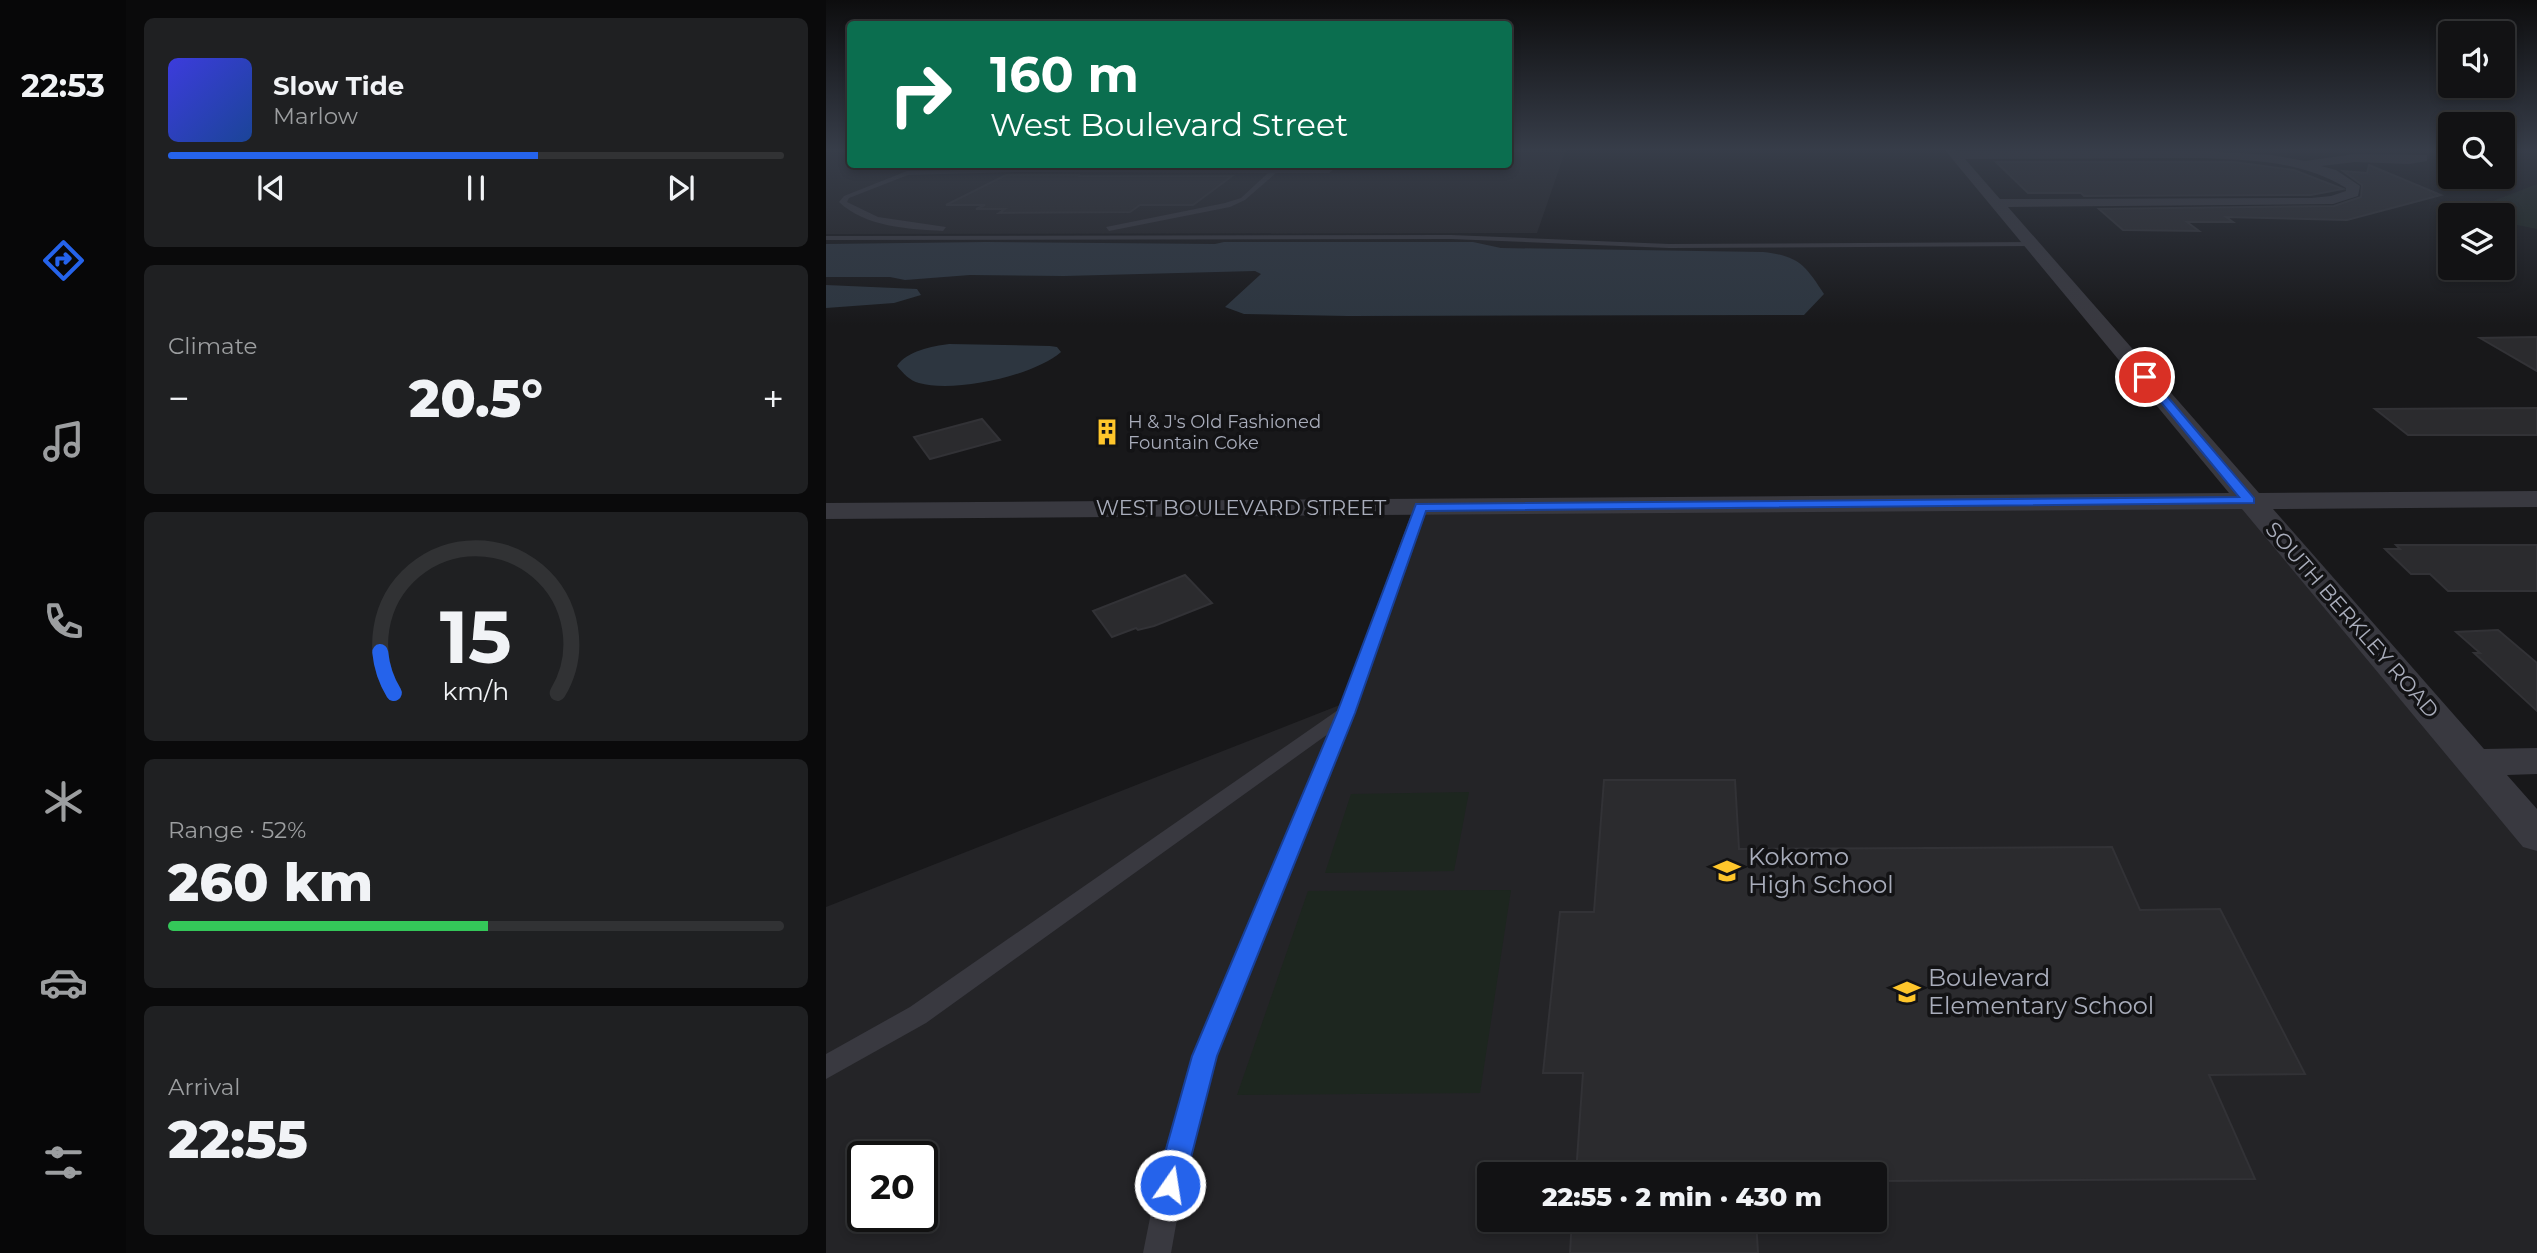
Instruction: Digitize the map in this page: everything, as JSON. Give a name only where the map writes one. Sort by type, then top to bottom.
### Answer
[{"type":"street","name":"SOUTH BERKLEY ROAD","points":[[2001,207],[2537,836]]},
{"type":"street","name":"WEST BOULEVARD STREET","points":[[826,510],[2537,499]]},
{"type":"street","points":[[2473,762],[2537,761]]},
{"type":"lane","points":[[848,207],[851,211],[878,219],[931,228],[1084,231],[1147,223],[1216,207]]},
{"type":"lane","points":[[826,238],[1451,237],[1669,246],[2033,244]]},
{"type":"lane","points":[[1157,1253],[1174,1163],[1205,1056],[1346,713],[1421,507]]},
{"type":"lane","points":[[826,1067],[918,1015],[1346,713]]},
{"type":"shaded area","points":[[826,207],[1546,207],[1537,233],[826,234]]},
{"type":"shaded area","points":[[2515,207],[2537,207],[2537,229],[2515,224]]},
{"type":"shaded area","points":[[1473,242],[1501,248],[1763,252],[1793,259],[1806,269],[1824,294],[1804,315],[1348,316],[1244,314],[1225,307],[1261,274],[1255,271],[1064,276],[970,275],[905,280],[890,277],[826,277],[826,244]]},
{"type":"shaded area","points":[[826,285],[917,289],[921,295],[894,303],[826,308]]},
{"type":"shaded area","points":[[949,344],[1050,346],[1057,347],[1061,352],[1049,361],[1013,375],[952,386],[916,382],[897,366],[913,353]]},
{"type":"shaded area","name":"Kokomo High School","points":[[2249,501],[2537,836],[2537,1253],[826,1253],[826,907],[1350,701],[1421,507]]},
{"type":"shaded area","points":[[1469,792],[1454,871],[1325,873],[1351,794]]},
{"type":"shaded area","points":[[1511,890],[1480,1093],[1237,1095],[1308,891]]},
{"type":"building","points":[[1136,207],[1130,212],[999,213],[1005,209],[976,209]]},
{"type":"building","points":[[2394,207],[2347,220],[2226,217],[2233,222],[2187,222],[2199,231],[2123,230],[2099,209]]},
{"type":"building","points":[[2537,337],[2537,371],[2480,338]]},
{"type":"building","points":[[2537,408],[2537,435],[2408,435],[2375,409]]},
{"type":"building","points":[[982,419],[1000,440],[930,459],[914,437]]},
{"type":"building","points":[[2396,545],[2537,545],[2537,591],[2448,591],[2430,574],[2411,574],[2385,549],[2400,549]]},
{"type":"building","points":[[1185,575],[1212,603],[1154,626],[1138,630],[1136,628],[1112,637],[1093,611]]},
{"type":"building","points":[[2498,630],[2537,663],[2537,711],[2474,653],[2480,653],[2456,632]]},
{"type":"building","name":"Boulevard Elementary School","points":[[1604,780],[1735,780],[1739,849],[2112,847],[2140,910],[2220,909],[2305,1074],[2209,1075],[2255,1179],[1887,1181],[1887,1162],[1577,1162],[1583,1073],[1543,1073],[1560,912],[1594,912]]},
{"type":"building","points":[[1571,1232],[1757,1232],[1758,1253],[1570,1253]]},
{"type":"place","name":"H & J's Old Fashioned Fountain Coke","points":[[1107,432]]},
{"type":"place","name":"Kokomo High School","points":[[1727,871]]},
{"type":"place","name":"Boulevard Elementary School","points":[[1907,992]]},
{"type":"route","points":[[1170,1185],[1205,1056],[1346,713],[1421,507],[2249,500],[2145,377]]}]
